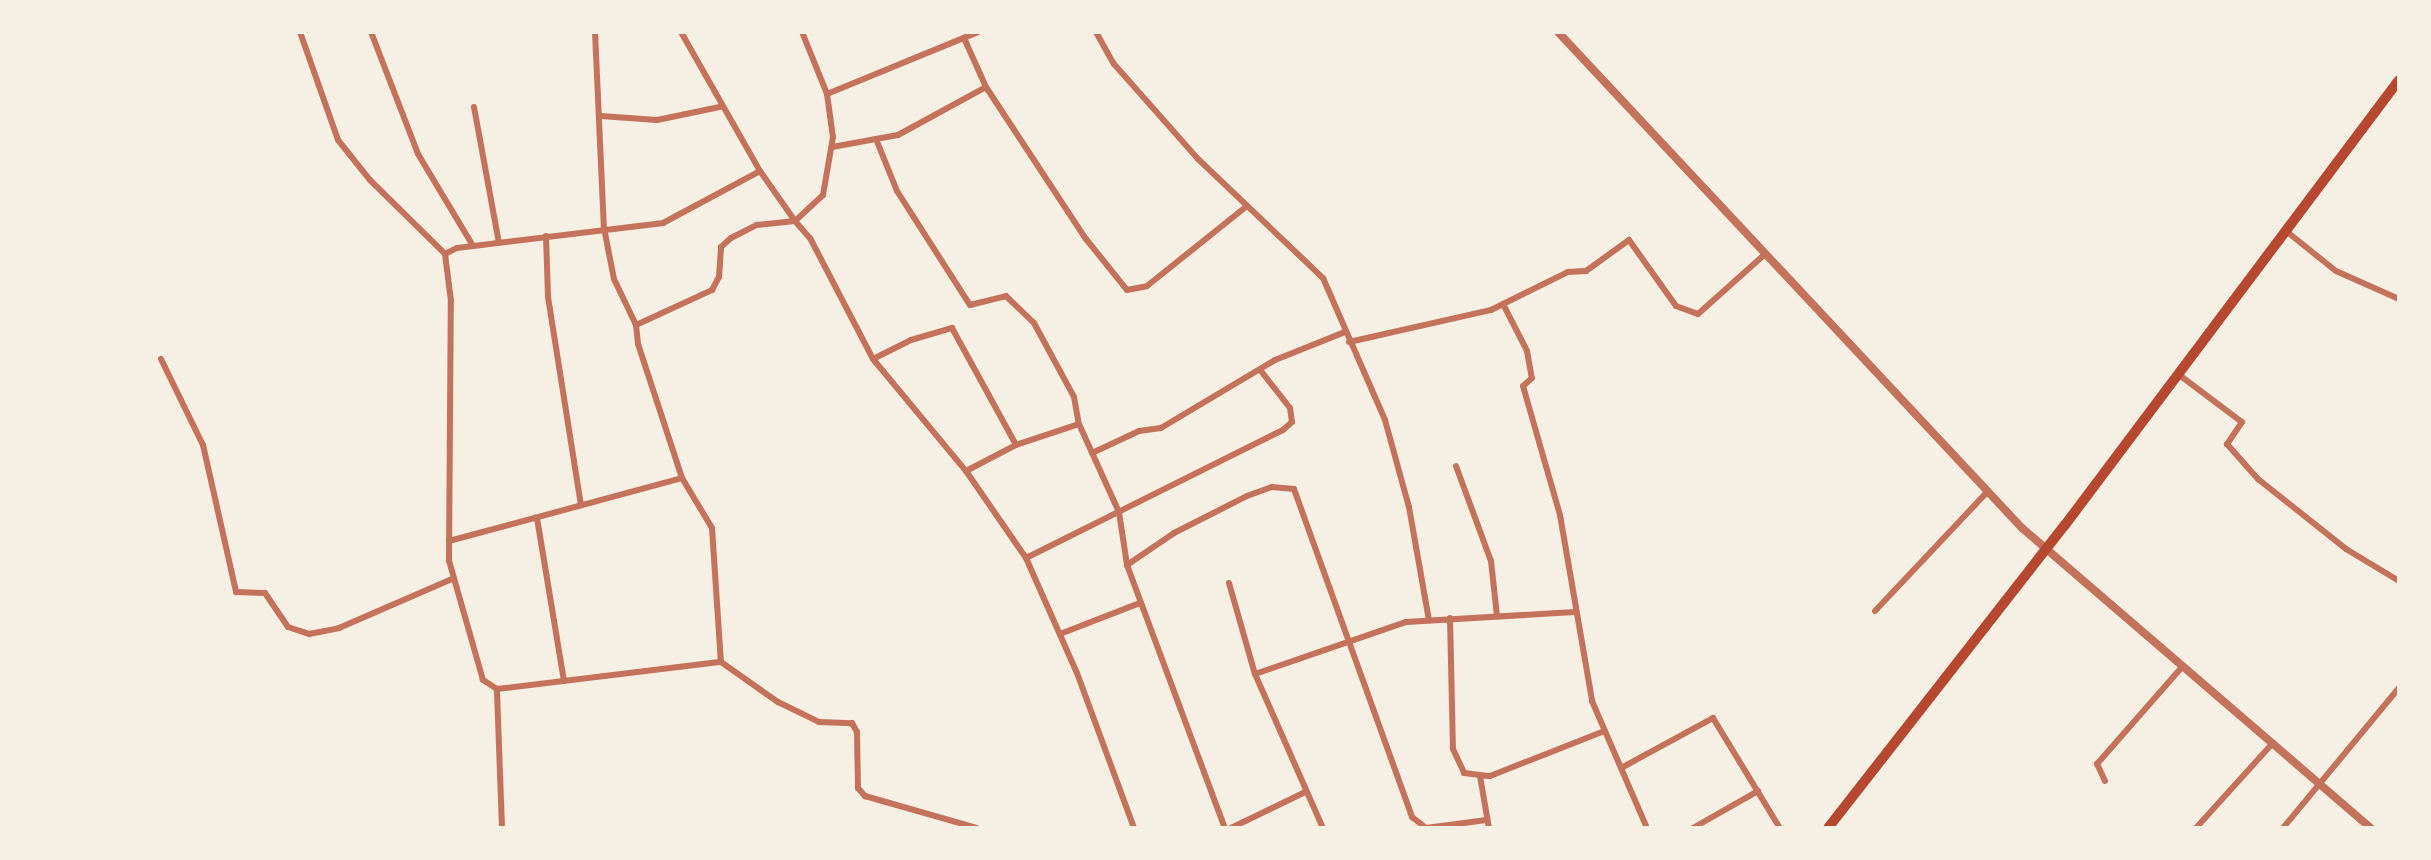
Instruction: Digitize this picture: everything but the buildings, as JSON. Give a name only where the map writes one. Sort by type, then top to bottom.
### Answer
[{"type":"main road","points":[[1828,828],[2046,549],[2399,82]]},
{"type":"street","points":[[300,32],[338,140],[370,180],[445,254],[451,301],[449,541],[454,578],[483,680],[497,689],[721,662],[792,709],[819,722],[852,723],[857,732],[858,788],[865,796],[977,828]]},
{"type":"street","points":[[371,32],[418,154],[473,246]]},
{"type":"street","points":[[595,32],[604,228],[614,279],[636,325],[638,344],[682,478],[716,543],[721,662]]},
{"type":"street","points":[[681,32],[720,107],[760,171],[810,238],[873,359],[966,471],[1026,558],[1060,634],[1134,828]]},
{"type":"street","points":[[636,325],[712,290],[719,277],[721,247],[731,238],[757,225],[795,221],[823,195],[832,147],[827,94],[802,32]]},
{"type":"street","points":[[827,94],[978,32]]},
{"type":"street","points":[[1096,32],[1114,64],[1247,206],[1303,254],[1323,278],[1385,420],[1409,507],[1429,620]]},
{"type":"street","points":[[1558,32],[2046,549],[2365,826]]},
{"type":"street","points":[[964,38],[986,87],[1086,239],[1127,290],[1147,286],[1247,206]]},
{"type":"street","points":[[832,147],[898,135],[986,87]]},
{"type":"street","points":[[474,107],[499,243]]},
{"type":"street","points":[[601,116],[657,120],[720,107]]},
{"type":"street","points":[[876,139],[897,191],[970,305],[1006,296],[1034,323],[1074,397],[1079,424],[1119,512],[1127,565],[1140,603],[1228,828],[1305,792]]},
{"type":"street","points":[[445,254],[473,246],[663,223],[760,171]]},
{"type":"street","points":[[2286,231],[2336,271],[2399,299]]},
{"type":"street","points":[[546,236],[548,297],[581,505]]},
{"type":"street","points":[[1349,342],[1503,304],[1568,272],[1586,271],[1632,240],[1676,306],[1698,314],[1765,254]]},
{"type":"street","points":[[1503,304],[1527,351],[1532,378],[1523,386],[1560,515],[1582,667],[1604,731],[1647,828]]},
{"type":"street","points":[[873,359],[911,340],[952,328],[1016,445]]},
{"type":"street","points":[[1092,453],[1139,431],[1170,424],[1275,360],[1345,332]]},
{"type":"street","points":[[161,359],[203,445],[236,592],[265,593],[288,627],[309,634],[339,628],[454,578]]},
{"type":"street","points":[[1026,558],[1292,422],[1290,408],[1261,371]]},
{"type":"street","points":[[2178,374],[2242,422],[2228,447],[2258,479],[2346,549],[2399,581]]},
{"type":"street","points":[[966,471],[1016,445],[1079,424]]},
{"type":"street","points":[[1456,466],[1491,561],[1497,616]]},
{"type":"street","points":[[449,541],[682,478]]},
{"type":"street","points":[[1127,565],[1174,533],[1247,496],[1290,486],[1412,817],[1426,828],[1486,820]]},
{"type":"street","points":[[1875,611],[1988,491]]},
{"type":"street","points":[[537,518],[564,681]]},
{"type":"street","points":[[1229,583],[1255,674],[1323,828]]},
{"type":"street","points":[[1060,634],[1140,603]]},
{"type":"street","points":[[1255,674],[1345,640],[1429,620],[1575,612]]},
{"type":"street","points":[[1450,618],[1453,749],[1459,768],[1480,776],[1604,731]]},
{"type":"street","points":[[2105,781],[2097,764],[2182,667]]},
{"type":"street","points":[[2283,828],[2321,786],[2399,688]]},
{"type":"street","points":[[497,689],[502,828]]},
{"type":"street","points":[[1621,768],[1713,718],[1780,828]]},
{"type":"street","points":[[2196,828],[2272,744]]},
{"type":"street","points":[[1480,776],[1489,828]]},
{"type":"street","points":[[1693,828],[1758,791]]}]
